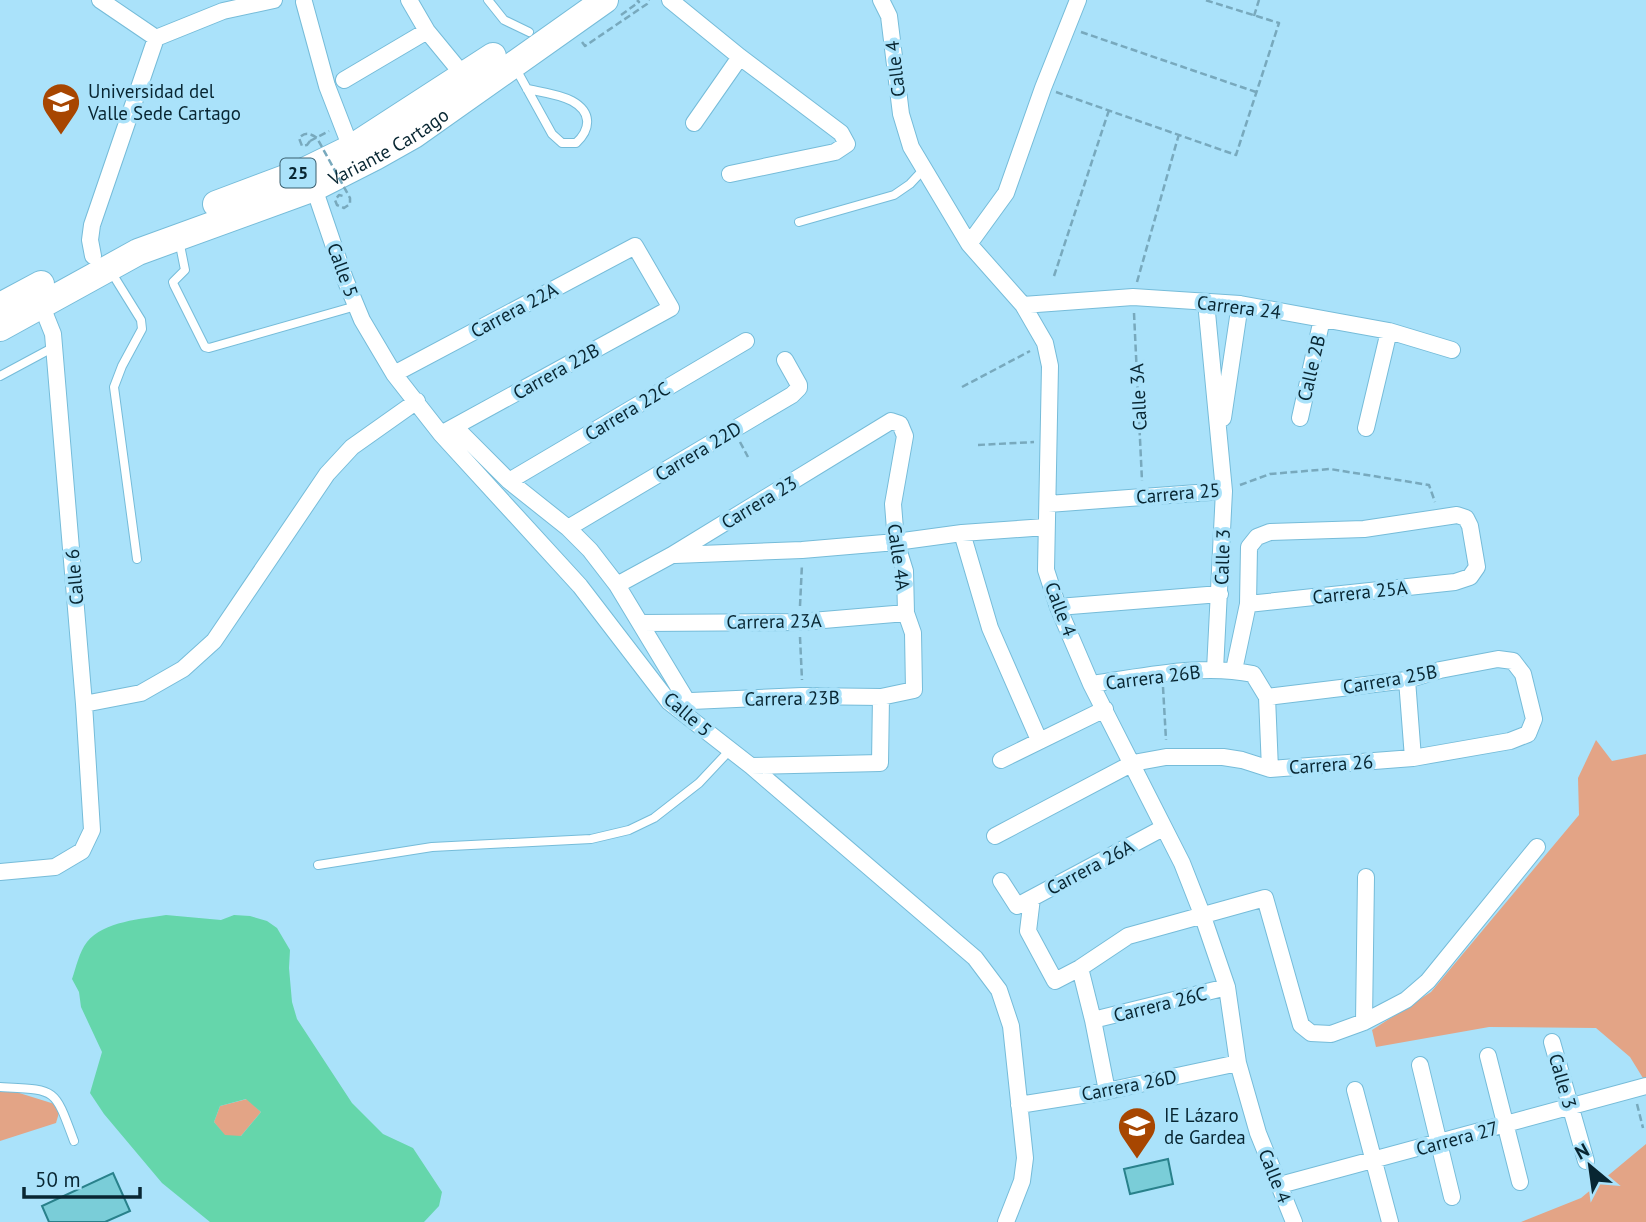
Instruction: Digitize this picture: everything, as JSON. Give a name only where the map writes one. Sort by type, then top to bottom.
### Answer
[{"type":"highway","name":"Variante Cartago","points":[[0,328],[41,304],[101,262],[128,236],[304,171],[346,137],[464,76],[575,0]]},
{"type":"highway","name":"Variante Cartago","points":[[0,306],[101,262],[138,252],[314,188],[414,135],[513,64],[611,9]]},
{"type":"street","points":[[100,0],[156,38]]},
{"type":"street","points":[[101,262],[90,240],[92,225],[156,38],[221,6],[274,0]]},
{"type":"street","points":[[409,0],[427,31],[464,76]]},
{"type":"street","points":[[670,0],[841,133],[847,145],[835,152],[730,174]]},
{"type":"street","name":"Calle 4","points":[[881,0],[889,16],[905,131],[924,169],[969,244],[1023,305],[1045,343],[1050,366],[1046,570],[1058,607],[1091,684],[1182,863],[1202,914],[1227,987],[1238,1063],[1258,1133],[1294,1222]]},
{"type":"street","points":[[969,244],[1006,193],[1043,88],[1079,0]]},
{"type":"street","points":[[302,1],[327,86],[346,137]]},
{"type":"street","points":[[344,80],[427,31]]},
{"type":"street","points":[[694,123],[740,57]]},
{"type":"street","name":"Calle 5","points":[[314,188],[362,320],[394,374],[417,401],[448,430],[580,586],[669,702],[751,766],[975,958],[999,990],[1011,1026],[1025,1158],[1022,1181],[1006,1222]]},
{"type":"street","name":"Carrera 22A","points":[[394,374],[635,246],[671,308]]},
{"type":"street","name":"Carrera 24","points":[[1023,305],[1133,297],[1240,304],[1389,331],[1452,350]]},
{"type":"street","name":"Calle 3","points":[[1206,302],[1224,491],[1215,670]]},
{"type":"street","name":"Calle 6","points":[[0,872],[55,866],[82,851],[92,830],[53,334],[41,304]]},
{"type":"street","name":"Calle 3","points":[[1219,444],[1240,304]]},
{"type":"street","name":"Carrera 22B","points":[[448,430],[671,308]]},
{"type":"street","name":"Calle 2B","points":[[1300,418],[1322,319]]},
{"type":"street","points":[[1366,428],[1389,331]]},
{"type":"street","name":"Carrera 22C","points":[[509,481],[746,341]]},
{"type":"street","name":"Carrera 22D","points":[[568,528],[792,395],[799,385],[785,360]]},
{"type":"street","points":[[84,704],[141,693],[183,670],[214,641],[327,474],[352,447],[417,401]]},
{"type":"street","name":"Carrera 23","points":[[617,585],[672,555],[891,421],[900,424]]},
{"type":"street","name":"Calle 4A","points":[[900,424],[905,436],[893,505],[895,542],[905,571],[906,613],[913,633],[914,690]]},
{"type":"street","points":[[448,430],[568,528],[590,550],[617,585],[687,701]]},
{"type":"street","name":"Carrera 25","points":[[1048,504],[1224,491]]},
{"type":"street","name":"Carrera 25A","points":[[1457,514],[1466,518],[1470,526],[1477,567],[1470,577],[1455,582],[1248,604],[1249,547],[1257,537],[1270,532],[1364,529],[1457,514]]},
{"type":"street","points":[[672,555],[802,550],[1046,527]]},
{"type":"street","points":[[962,533],[990,628],[1039,740]]},
{"type":"street","points":[[1058,607],[1220,594]]},
{"type":"street","points":[[1248,604],[1234,670],[1252,674],[1267,697],[1270,769]]},
{"type":"street","name":"Carrera 23A","points":[[641,623],[800,622],[906,613]]},
{"type":"street","name":"Carrera 25B","points":[[1267,697],[1407,680],[1440,670],[1498,659],[1513,661],[1523,674],[1534,719],[1528,734]]},
{"type":"street","name":"Carrera 26B","points":[[1091,684],[1234,670]]},
{"type":"street","points":[[1407,680],[1413,758]]},
{"type":"street","name":"Carrera 23B","points":[[669,702],[802,696],[881,697],[914,690]]},
{"type":"street","points":[[751,766],[880,763],[881,697]]},
{"type":"street","points":[[1001,760],[1105,709]]},
{"type":"street","name":"Carrera 26","points":[[995,836],[1133,763],[1167,757],[1223,757],[1270,769],[1413,758],[1510,741],[1528,734]]},
{"type":"street","name":"Carrera 26A","points":[[1001,881],[1017,906],[1163,828]]},
{"type":"street","points":[[1032,898],[1028,931],[1055,981],[1128,936],[1265,898],[1301,1025],[1311,1033],[1331,1034],[1364,1022],[1406,1000],[1427,981],[1537,847]]},
{"type":"street","points":[[1364,1022],[1366,877]]},
{"type":"street","points":[[1080,968],[1107,1091]]},
{"type":"street","name":"Carrera 26C","points":[[1093,1020],[1227,987]]},
{"type":"street","name":"Calle 3","points":[[1552,1042],[1586,1161]]},
{"type":"street","points":[[1488,1056],[1520,1182]]},
{"type":"street","name":"Carrera 26D","points":[[1019,1105],[1107,1091],[1238,1063]]},
{"type":"street","points":[[1420,1065],[1451,1197]]},
{"type":"street","name":"Carrera 27","points":[[1279,1185],[1640,1088]]},
{"type":"street","points":[[1355,1090],[1390,1222]]},
{"type":"lane","points":[[488,0],[504,20],[529,32]]},
{"type":"lane","points":[[513,64],[552,134],[562,143],[576,143],[586,134],[588,122],[584,112],[573,101],[527,89]]},
{"type":"lane","points":[[799,222],[894,195],[910,184],[924,169]]},
{"type":"lane","points":[[178,236],[185,270],[173,282],[205,347],[356,306]]},
{"type":"lane","points":[[101,262],[141,320],[142,329],[114,387],[136,559]]},
{"type":"lane","points":[[0,376],[54,347]]},
{"type":"lane","points":[[318,865],[432,847],[591,839],[629,830],[654,818],[699,783],[730,750]]},
{"type":"lane","points":[[0,1087],[44,1090],[53,1095],[61,1106],[75,1141]]},
{"type":"path","points":[[611,9],[639,2],[637,0]]},
{"type":"path","points":[[1043,88],[1236,155],[1279,23],[1205,0]]},
{"type":"path","points":[[1254,16],[1259,0]]},
{"type":"path","points":[[581,41],[585,46],[648,2]]},
{"type":"path","points":[[1068,27],[1256,92]]},
{"type":"path","points":[[1054,276],[1109,110]]},
{"type":"path","points":[[343,195],[339,195],[335,200],[337,205],[344,208],[350,204],[350,198],[317,138],[303,134],[299,138],[302,146],[310,141],[346,137]]},
{"type":"path","name":"Calle 3A","points":[[1143,496],[1133,297],[1179,134]]},
{"type":"path","points":[[962,387],[1045,343]]},
{"type":"path","points":[[978,445],[1049,441]]},
{"type":"path","name":"Carrera 25","points":[[1224,491],[1270,474],[1330,469],[1429,485]]},
{"type":"path","points":[[1163,675],[1167,757]]},
{"type":"path","points":[[1640,1088],[1643,1128]]},
{"type":"shaded area","points":[[1596,740],[1612,761],[1646,754],[1646,1083],[1630,1057],[1596,1028],[1489,1027],[1376,1047],[1372,1030],[1431,992],[1579,815],[1578,778]]},
{"type":"shaded area","points":[[166,915],[221,920],[234,915],[250,916],[267,921],[277,928],[290,950],[292,1002],[297,1019],[352,1103],[383,1134],[413,1148],[442,1192],[439,1206],[424,1222],[210,1222],[162,1183],[104,1114],[90,1093],[102,1052],[81,1007],[79,992],[72,979],[82,950],[94,935],[113,925]],"holes":[[[246,1099],[261,1112],[241,1136],[225,1135],[214,1122],[220,1106]]]},
{"type":"shaded area","points":[[0,1087],[61,1106],[56,1123],[0,1141]]},
{"type":"shaded area","points":[[247,1099],[261,1112],[241,1136],[225,1136],[214,1122],[220,1106]]},
{"type":"shaded area","points":[[1646,1144],[1646,1222],[1521,1222],[1581,1198]]},
{"type":"building","points":[[1168,1159],[1173,1184],[1130,1194],[1124,1169]]},
{"type":"building","points":[[113,1173],[130,1211],[105,1222],[49,1222],[42,1206]]},
{"type":"place","name":"Universidad del Valle Sede Cartago","points":[[61,136]]},
{"type":"place","name":"IE Lázaro de Gardea","points":[[1137,1160]]}]
